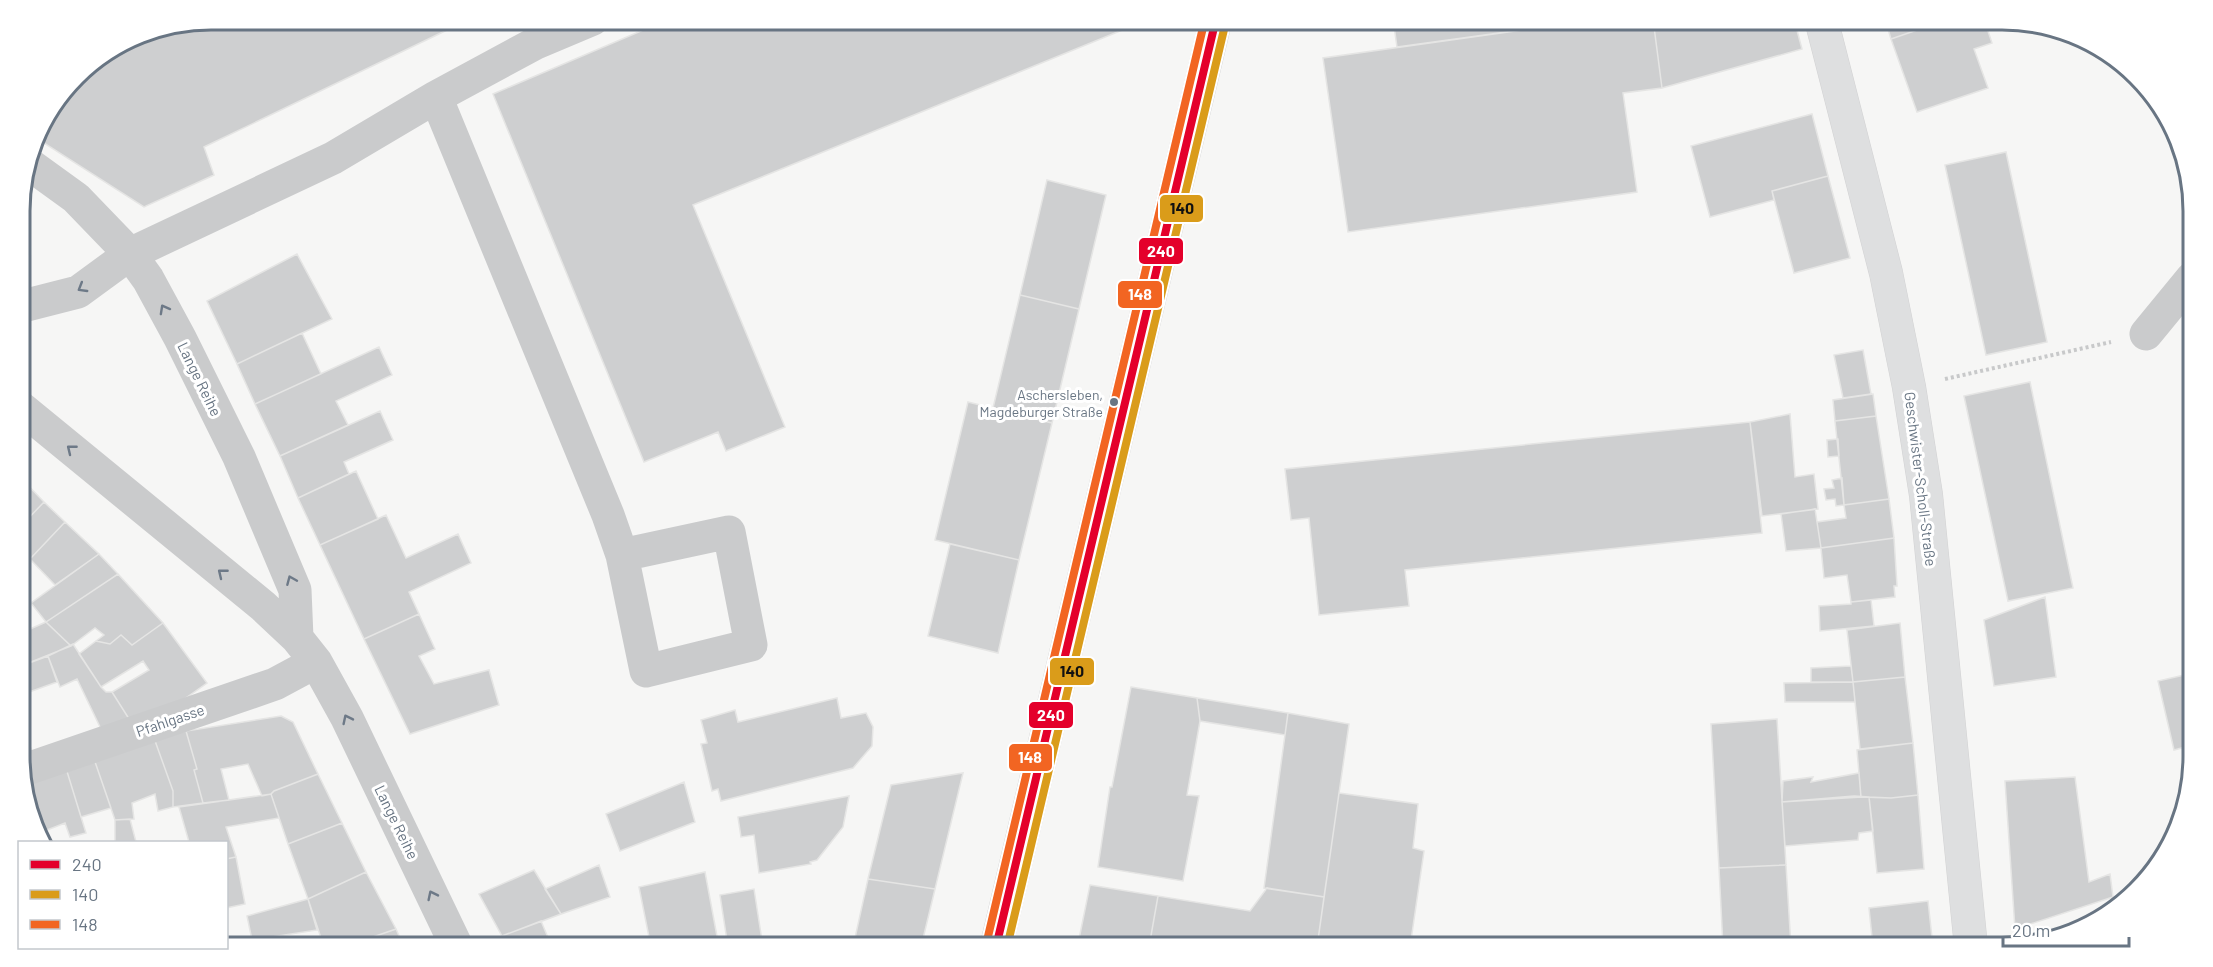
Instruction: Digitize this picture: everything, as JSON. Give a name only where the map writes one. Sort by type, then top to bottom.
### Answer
[{"type":"main road","name":"Geschwister-Scholl-Straße","points":[[1824,30],[1886,273],[1910,387],[1926,495],[1970,937]]},
{"type":"street","points":[[30,304],[78,292],[130,254],[333,158],[536,43],[568,30]]},
{"type":"street","points":[[998,937],[1214,30]]},
{"type":"street","points":[[436,98],[608,515],[622,555],[646,670],[751,645],[729,532],[622,555]]},
{"type":"street","name":"Lange Reihe","points":[[35,169],[76,198],[130,254],[148,279],[180,338],[238,457],[296,590],[306,650]]},
{"type":"street","points":[[2146,334],[2183,289]]},
{"type":"street","name":"Lange Reihe","points":[[30,415],[263,606],[306,650],[347,718],[452,937]]},
{"type":"street","name":"Pfahlgasse","points":[[31,768],[275,684],[306,650]]},
{"type":"path","points":[[1910,387],[2146,334]]},
{"type":"building","points":[[211,30],[447,30],[204,147],[214,175],[144,207],[44,143],[67,101],[92,75],[121,54],[164,36]]},
{"type":"building","points":[[643,30],[1122,30],[693,205],[785,427],[726,451],[718,432],[644,462],[493,94]]},
{"type":"building","points":[[1395,30],[1520,30],[1397,47]]},
{"type":"building","points":[[1522,30],[1654,30],[1662,88],[1623,93],[1637,192],[1348,232],[1323,58]]},
{"type":"building","points":[[1654,30],[1797,30],[1802,49],[1662,88]]},
{"type":"building","points":[[1888,30],[1917,30],[1891,39]]},
{"type":"building","points":[[1917,30],[1988,30],[1992,43],[1974,49],[1988,88],[1917,112],[1891,39]]},
{"type":"building","points":[[1812,114],[1828,176],[1772,191],[1774,200],[1710,217],[1691,146]]},
{"type":"building","points":[[2006,152],[2047,342],[1986,355],[1945,165]]},
{"type":"building","points":[[1828,176],[1850,258],[1794,273],[1772,191]]},
{"type":"building","points":[[1047,180],[1106,195],[1079,309],[1020,295]]},
{"type":"building","points":[[297,254],[332,319],[237,364],[207,301]]},
{"type":"building","points":[[1020,295],[1079,309],[1052,423],[993,408]]},
{"type":"building","points":[[302,333],[321,374],[255,404],[237,364]]},
{"type":"building","points":[[379,347],[392,375],[336,401],[348,425],[280,456],[255,404]]},
{"type":"building","points":[[1863,350],[1871,394],[1843,398],[1834,355]]},
{"type":"building","points":[[2030,382],[2073,588],[2008,601],[1964,396]]},
{"type":"building","points":[[1873,394],[1876,416],[1835,421],[1833,400]]},
{"type":"building","points":[[968,402],[1052,423],[1019,560],[935,540]]},
{"type":"building","points":[[380,411],[393,440],[344,462],[349,474],[298,498],[280,456]]},
{"type":"building","points":[[1790,414],[1795,477],[1814,474],[1818,509],[1762,516],[1750,422]]},
{"type":"building","points":[[1876,416],[1889,499],[1844,505],[1835,421]]},
{"type":"building","points":[[1750,422],[1762,533],[1405,570],[1409,606],[1319,615],[1309,518],[1291,520],[1285,469]]},
{"type":"building","points":[[1838,439],[1839,456],[1828,457],[1827,440]]},
{"type":"building","points":[[356,471],[378,519],[320,545],[298,498]]},
{"type":"building","points":[[1842,478],[1844,505],[1836,506],[1835,499],[1826,500],[1824,489],[1834,488],[1832,480]]},
{"type":"building","points":[[30,487],[44,502],[30,517]]},
{"type":"building","points":[[1889,499],[1894,538],[1821,548],[1817,522],[1846,518],[1844,505]]},
{"type":"building","points":[[44,502],[65,522],[30,559],[30,517]]},
{"type":"building","points":[[1815,509],[1821,548],[1786,551],[1781,514]]},
{"type":"building","points":[[386,515],[406,558],[458,534],[471,563],[409,592],[419,614],[364,639],[320,545]]},
{"type":"building","points":[[65,522],[99,554],[55,585],[30,559]]},
{"type":"building","points":[[1894,538],[1897,586],[1894,586],[1895,597],[1851,602],[1847,575],[1824,578],[1821,548]]},
{"type":"building","points":[[950,544],[1019,560],[998,653],[928,636]]},
{"type":"building","points":[[99,554],[118,574],[46,622],[31,603]]},
{"type":"building","points":[[118,574],[163,623],[132,645],[121,635],[110,644],[96,641],[104,635],[95,628],[71,646],[46,622]]},
{"type":"building","points":[[2045,597],[2056,677],[1994,686],[1984,620]]},
{"type":"building","points":[[1871,600],[1874,626],[1820,631],[1819,606]]},
{"type":"building","points":[[419,614],[435,649],[419,656],[434,684],[489,670],[499,705],[410,734],[364,639]]},
{"type":"building","points":[[46,622],[71,646],[30,662],[30,629]]},
{"type":"building","points":[[163,623],[207,683],[173,707],[131,722],[112,692],[149,670],[143,661],[101,687],[79,654],[96,641],[110,644],[121,635],[132,645]]},
{"type":"building","points":[[1900,623],[1905,677],[1853,682],[1847,630]]},
{"type":"building","points":[[73,644],[101,687],[106,692],[112,692],[131,722],[102,731],[77,679],[60,687],[48,656]]},
{"type":"building","points":[[48,656],[57,682],[30,692],[30,663]]},
{"type":"building","points":[[1851,666],[1853,682],[1811,682],[1811,668]]},
{"type":"building","points":[[2183,675],[2183,748],[2174,750],[2158,681]]},
{"type":"building","points":[[1905,677],[1913,743],[1860,749],[1853,682]]},
{"type":"building","points":[[1853,682],[1855,702],[1785,702],[1784,683]]},
{"type":"building","points":[[1131,687],[1197,698],[1200,721],[1187,795],[1199,796],[1183,881],[1098,867],[1110,787],[1112,787]]},
{"type":"building","points":[[837,698],[841,718],[866,713],[873,727],[872,746],[853,768],[721,801],[718,789],[712,791],[701,744],[707,743],[701,720],[735,710],[738,722]]},
{"type":"building","points":[[1197,698],[1288,713],[1285,735],[1200,721]]},
{"type":"building","points":[[1288,713],[1349,724],[1324,897],[1264,888]]},
{"type":"building","points":[[281,716],[293,722],[318,774],[262,796],[248,764],[221,769],[229,800],[203,803],[194,770],[197,769],[186,731]]},
{"type":"building","points":[[1777,719],[1786,865],[1719,868],[1711,724]]},
{"type":"building","points":[[186,731],[197,769],[194,770],[203,803],[173,807],[173,791],[154,738]]},
{"type":"building","points":[[154,738],[173,791],[173,807],[158,811],[155,794],[132,803],[134,819],[115,820],[93,756]]},
{"type":"building","points":[[1913,743],[1918,795],[1891,798],[1861,797],[1857,750]]},
{"type":"building","points":[[93,756],[111,808],[81,817],[65,765]]},
{"type":"building","points":[[65,765],[86,833],[70,837],[65,823],[46,830],[36,803],[32,777]]},
{"type":"building","points":[[963,773],[935,889],[868,879],[891,785]]},
{"type":"building","points":[[1859,773],[1861,797],[1782,802],[1783,781],[1813,777],[1811,782]]},
{"type":"building","points":[[318,774],[342,823],[288,844],[271,794]]},
{"type":"building","points":[[2075,777],[2089,882],[2110,874],[2113,897],[2015,929],[2005,781]]},
{"type":"building","points":[[684,782],[695,822],[620,851],[606,814]]},
{"type":"building","points":[[1339,793],[1418,804],[1413,848],[1424,851],[1411,937],[1318,937]]},
{"type":"building","points":[[271,794],[279,818],[226,827],[236,857],[228,859],[228,841],[189,841],[179,807]]},
{"type":"building","points":[[1918,795],[1924,869],[1877,873],[1869,797],[1891,798]]},
{"type":"building","points":[[849,796],[843,827],[817,860],[810,862],[811,864],[759,873],[754,835],[741,837],[738,817]]},
{"type":"building","points":[[1854,796],[1869,797],[1873,831],[1859,833],[1858,840],[1785,846],[1782,802]]},
{"type":"building","points":[[130,819],[136,841],[115,841],[115,820]]},
{"type":"building","points":[[342,823],[366,872],[308,899],[288,844]]},
{"type":"building","points":[[236,857],[245,904],[228,908],[228,859]]},
{"type":"building","points":[[599,865],[610,897],[561,914],[545,889]]},
{"type":"building","points":[[1786,865],[1790,937],[1722,937],[1719,868]]},
{"type":"building","points":[[534,870],[561,914],[502,936],[479,894]]},
{"type":"building","points":[[366,872],[396,929],[373,937],[321,937],[308,899]]},
{"type":"building","points":[[705,872],[717,937],[649,937],[639,887]]},
{"type":"building","points":[[868,879],[935,889],[923,937],[855,937]]},
{"type":"building","points":[[1090,885],[1158,896],[1151,937],[1079,937]]},
{"type":"building","points":[[1267,888],[1324,897],[1318,937],[1151,937],[1158,896],[1250,911]]},
{"type":"building","points":[[754,889],[761,937],[726,937],[720,895]]},
{"type":"building","points":[[308,899],[317,930],[272,937],[251,937],[247,916]]},
{"type":"building","points":[[1928,901],[1932,937],[1872,937],[1869,908]]},
{"type":"building","points":[[541,921],[548,937],[503,937]]},
{"type":"building","points":[[396,929],[400,937],[373,937]]},
{"type":"transit line","name":"148","points":[[988,937],[1202,30]]},
{"type":"transit line","name":"240","points":[[998,937],[1213,30]]},
{"type":"transit line","name":"140","points":[[1009,937],[1224,30]]},
{"type":"place","name":"Aschersleben, Magdeburger Straße","points":[[1114,402]]}]
